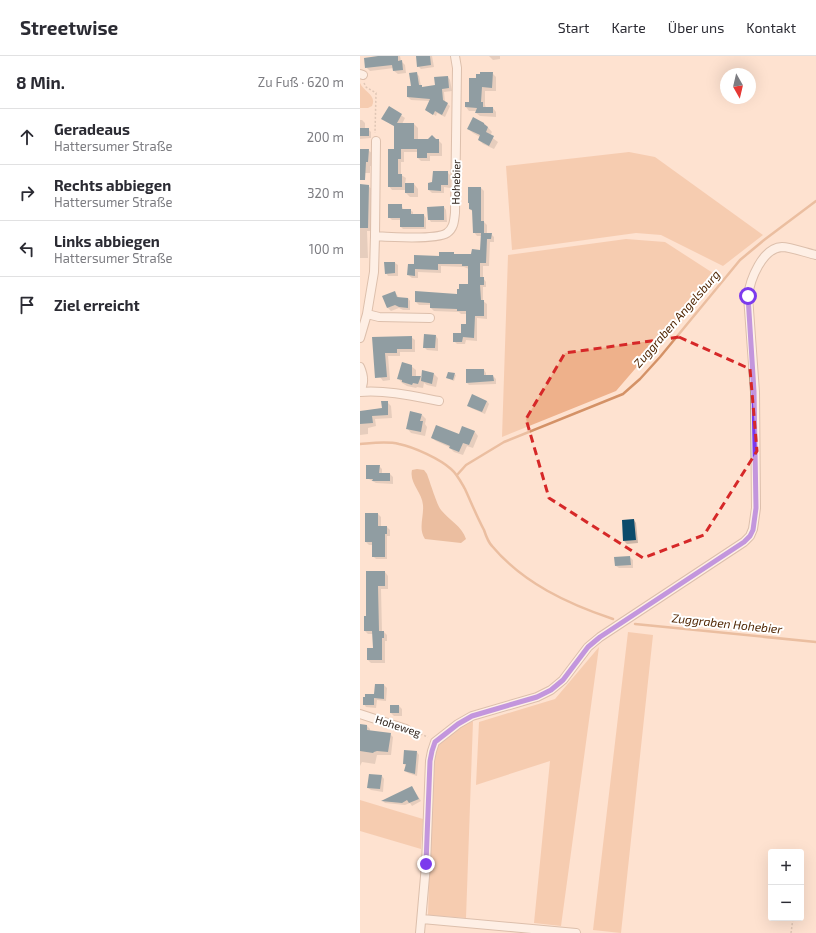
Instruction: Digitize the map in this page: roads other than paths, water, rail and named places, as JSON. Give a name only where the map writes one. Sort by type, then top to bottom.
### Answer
[{"type":"street","name":"Hohebier","points":[[375,236],[437,237],[448,232],[454,223],[457,140],[457,68],[455,56]]},
{"type":"street","points":[[360,338],[374,272],[376,141]]},
{"type":"street","points":[[420,933],[426,864],[430,761],[435,742],[458,724],[472,716],[537,697],[551,690],[563,680],[588,647],[600,637],[744,542],[750,536],[755,523],[756,471],[754,392],[748,296],[749,287],[756,269],[765,256],[771,252],[782,247],[816,255]]},
{"type":"street","points":[[366,314],[379,317],[430,318]]},
{"type":"street","points":[[360,366],[363,382],[360,391],[390,392],[439,401]]},
{"type":"street","name":"Hoheweg","points":[[360,714],[406,729]]},
{"type":"street","points":[[422,919],[576,933]]},
{"type":"waterway","name":"Zuggraben Angelsburg","points":[[457,475],[466,465],[504,442],[623,394],[640,379],[660,357],[740,260],[816,201]]},
{"type":"waterway","name":"Zuggraben Hohebier","points":[[360,444],[385,442],[399,444],[426,454],[446,465],[459,478],[489,543],[504,559],[518,571],[547,591],[579,606],[613,619]]},
{"type":"waterway","name":"Zuggraben Hohebier","points":[[635,624],[816,642]]}]
